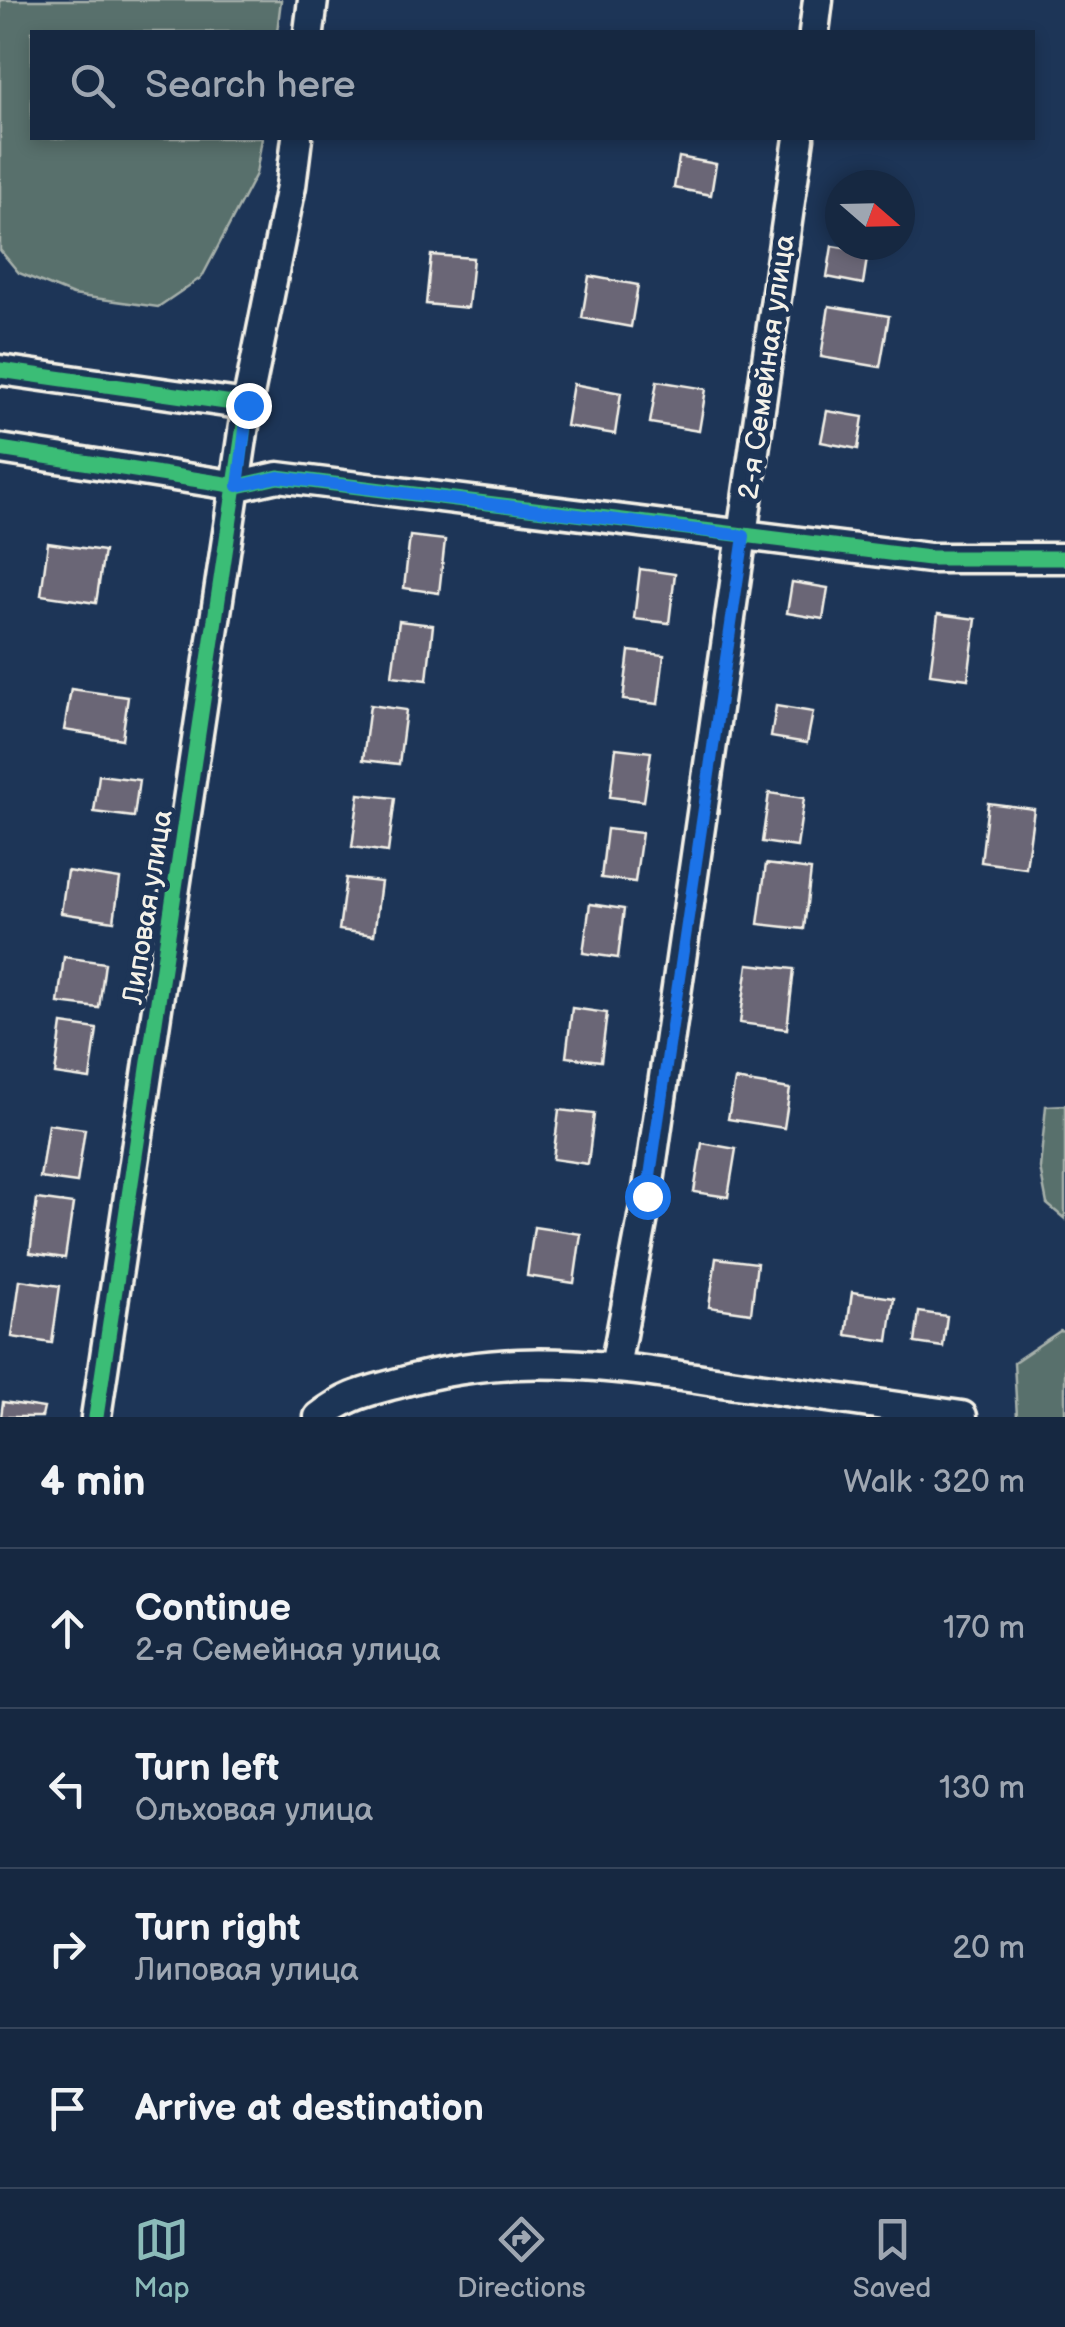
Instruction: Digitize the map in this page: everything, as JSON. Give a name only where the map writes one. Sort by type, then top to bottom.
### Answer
[{"type":"street","points":[[310,30],[314,0]]},
{"type":"street","points":[[814,30],[818,0]]},
{"type":"street","name":"Липовая улица","points":[[96,1417],[248,405],[296,140]]},
{"type":"street","name":"2-я Семейная улица","points":[[615,1367],[647,1196],[799,140]]},
{"type":"street","points":[[0,370],[248,405]]},
{"type":"street","points":[[0,450],[238,486],[278,477],[929,558],[1065,558]]},
{"type":"street","points":[[319,1417],[344,1398],[418,1377],[486,1363],[532,1361],[615,1367],[962,1416]]},
{"type":"green space","points":[[0,0],[281,0],[277,30],[30,30],[30,140],[262,140],[256,174],[202,277],[158,307],[73,295],[19,273],[0,250]]},
{"type":"green space","points":[[1065,1105],[1065,1219],[1047,1204],[1040,1168],[1046,1106]]},
{"type":"green space","points":[[1060,1331],[1065,1332],[1065,1417],[1017,1417],[1014,1362]]},
{"type":"building","points":[[679,157],[716,164],[711,195],[674,188]]},
{"type":"building","points":[[431,255],[473,258],[468,308],[426,304]]},
{"type":"building","points":[[830,260],[867,260],[863,284],[827,277]]},
{"type":"building","points":[[589,276],[638,285],[631,327],[582,318]]},
{"type":"building","points":[[829,306],[889,316],[880,367],[821,357]]},
{"type":"building","points":[[657,381],[706,389],[699,431],[650,423]]},
{"type":"building","points":[[573,384],[621,393],[615,434],[566,426]]},
{"type":"building","points":[[827,411],[863,417],[858,449],[821,442]]},
{"type":"building","points":[[410,536],[445,540],[439,593],[404,588]]},
{"type":"building","points":[[48,543],[104,551],[96,603],[41,595]]},
{"type":"building","points":[[640,569],[675,574],[669,623],[634,619]]},
{"type":"building","points":[[792,582],[828,588],[823,619],[787,613]]},
{"type":"building","points":[[938,614],[976,619],[968,679],[930,674]]},
{"type":"building","points":[[399,621],[433,625],[427,680],[392,676]]},
{"type":"building","points":[[629,651],[664,655],[658,704],[623,700]]},
{"type":"building","points":[[71,689],[128,697],[122,739],[64,730]]},
{"type":"building","points":[[370,705],[406,710],[399,764],[363,760]]},
{"type":"building","points":[[776,706],[813,712],[807,743],[771,737]]},
{"type":"building","points":[[616,748],[651,752],[644,801],[610,797]]},
{"type":"building","points":[[99,775],[139,780],[134,817],[94,812]]},
{"type":"building","points":[[769,793],[804,798],[797,847],[762,842]]},
{"type":"building","points":[[359,794],[395,798],[388,852],[352,847]]},
{"type":"building","points":[[988,803],[1034,809],[1026,868],[981,862]]},
{"type":"building","points":[[607,829],[642,833],[635,882],[601,878]]},
{"type":"building","points":[[766,864],[811,870],[804,929],[758,924]]},
{"type":"building","points":[[67,871],[120,879],[114,921],[61,913]]},
{"type":"building","points":[[346,878],[381,882],[374,935],[339,930]]},
{"type":"building","points":[[590,904],[624,909],[618,958],[583,953]]},
{"type":"building","points":[[64,957],[105,963],[99,1008],[58,1003]]},
{"type":"building","points":[[748,964],[794,969],[787,1029],[740,1023]]},
{"type":"building","points":[[572,1008],[607,1013],[601,1061],[566,1057]]},
{"type":"building","points":[[62,1024],[97,1029],[90,1079],[55,1074]]},
{"type":"building","points":[[735,1080],[790,1089],[784,1128],[728,1119]]},
{"type":"building","points":[[559,1110],[594,1114],[588,1164],[553,1159]]},
{"type":"building","points":[[48,1124],[85,1129],[77,1183],[40,1178]]},
{"type":"building","points":[[702,1143],[736,1149],[728,1197],[694,1192]]},
{"type":"building","points":[[37,1199],[73,1204],[65,1258],[30,1253]]},
{"type":"building","points":[[534,1227],[581,1234],[574,1283],[527,1276]]},
{"type":"building","points":[[716,1258],[757,1263],[751,1313],[709,1307]]},
{"type":"building","points":[[20,1280],[60,1286],[52,1343],[12,1337]]},
{"type":"building","points":[[852,1292],[894,1298],[888,1341],[846,1335]]},
{"type":"building","points":[[919,1312],[947,1316],[943,1347],[915,1343]]},
{"type":"building","points":[[3,1402],[44,1408],[42,1417],[1,1417]]},
{"type":"cycle path","points":[[0,370],[247,405],[96,1417]]},
{"type":"cycle path","points":[[0,449],[238,486],[278,477],[929,558],[1065,558]]},
{"type":"route","points":[[248,405],[238,486],[278,477],[744,536],[647,1196]]}]
